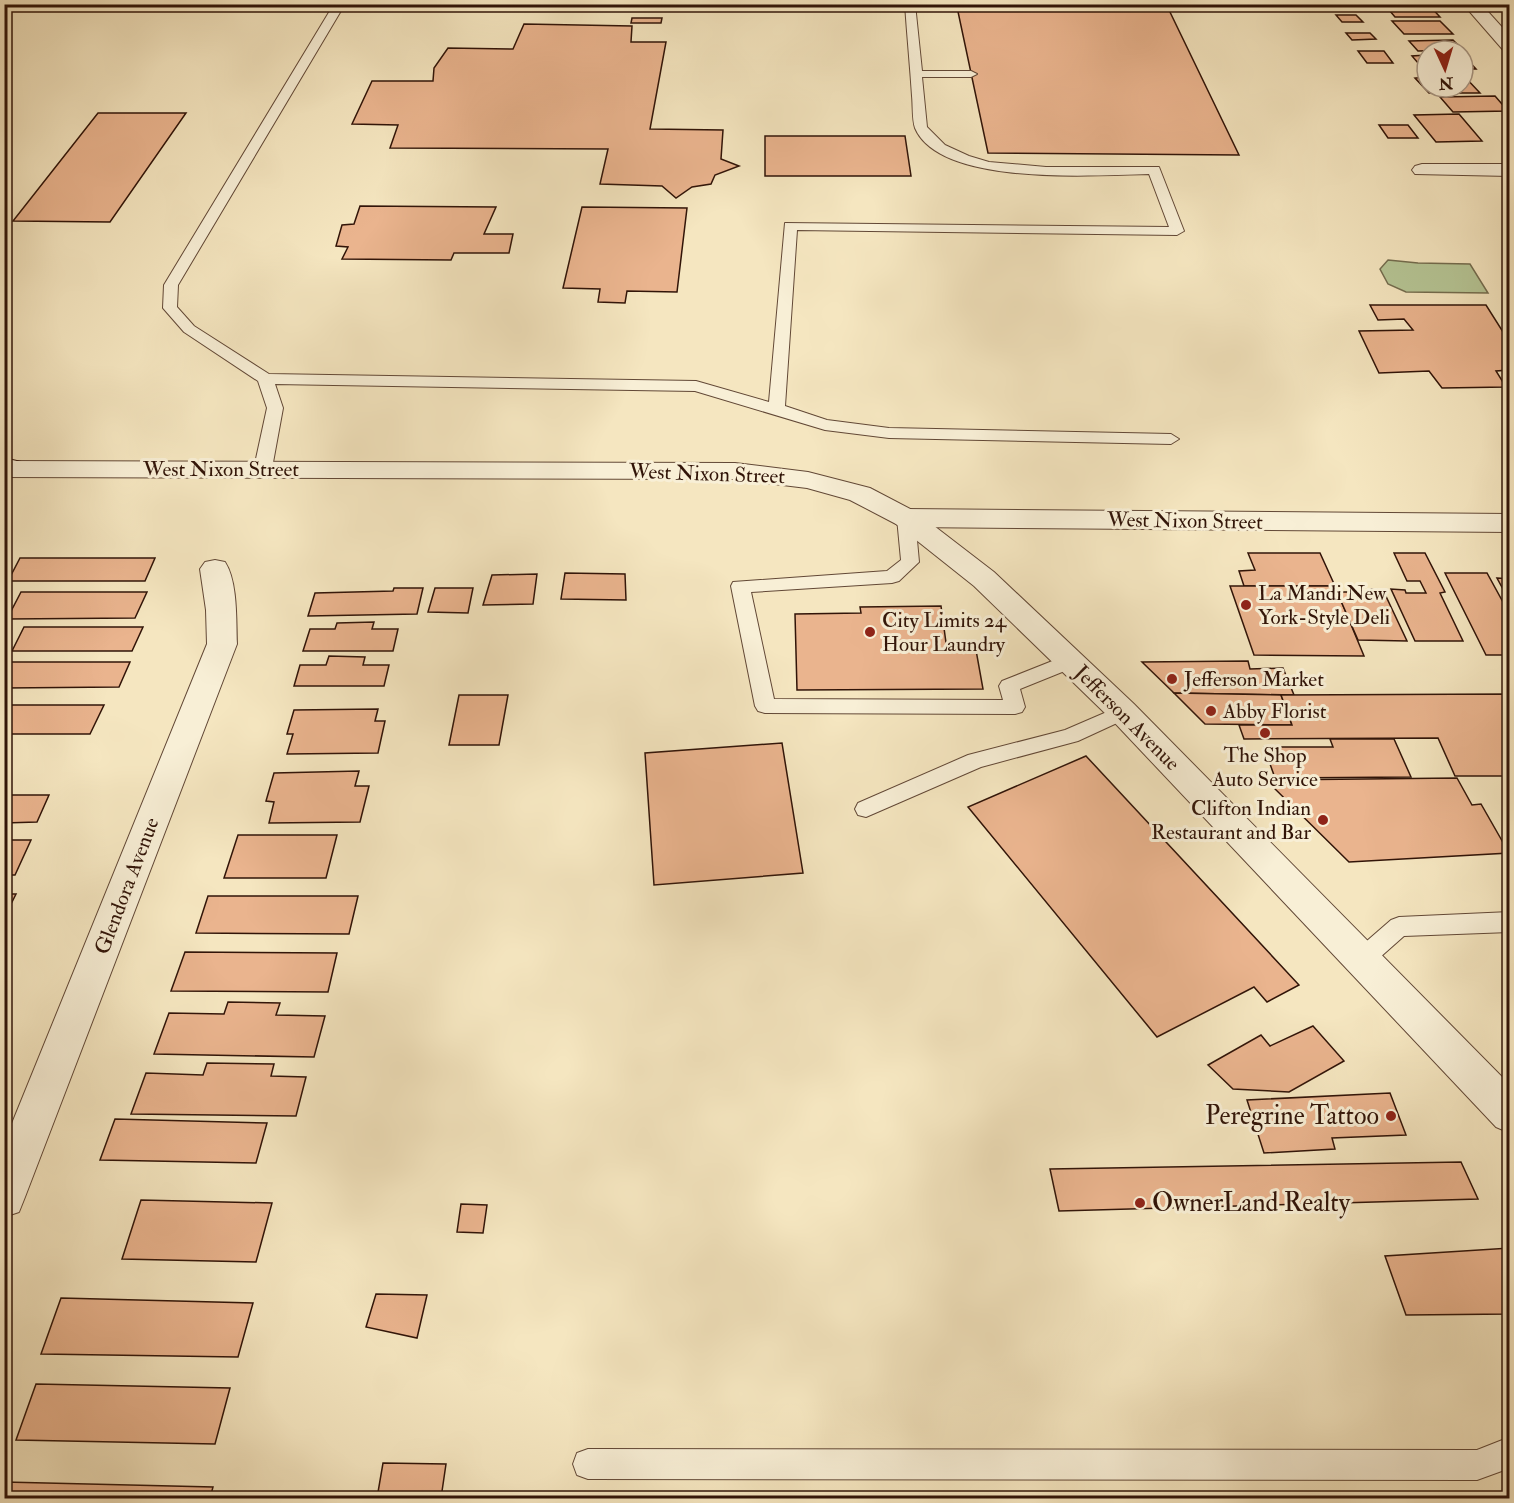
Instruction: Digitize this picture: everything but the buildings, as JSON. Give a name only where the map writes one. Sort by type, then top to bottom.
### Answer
[{"type":"street","points":[[1471,4],[1509,47]]},
{"type":"street","points":[[1422,170],[1509,170]]},
{"type":"street","name":"West Nixon Street","points":[[7,468],[753,472],[808,480],[860,495],[906,518],[1509,523]]},
{"type":"street","name":"Jefferson Avenue","points":[[906,518],[984,579],[1123,711],[1509,1114]]},
{"type":"street","name":"Glendora Avenue","points":[[4,1197],[222,644],[221,610],[215,569]]},
{"type":"lane","points":[[340,4],[171,285],[170,308],[189,329],[265,379],[696,386],[825,425],[889,434],[1172,440]]},
{"type":"lane","points":[[777,409],[790,226],[1177,231],[1154,170],[1043,170],[1004,166],[975,161],[945,150],[931,140],[921,127],[910,4]]},
{"type":"lane","points":[[916,74],[971,74]]},
{"type":"lane","points":[[263,468],[275,408],[265,379]]},
{"type":"lane","points":[[906,518],[910,562],[892,577],[740,586],[765,706],[1015,707],[1009,686],[1070,661]]},
{"type":"lane","points":[[866,810],[975,761],[1071,736],[1123,711]]},
{"type":"lane","points":[[1361,960],[1400,927],[1509,922]]},
{"type":"lane","points":[[588,1464],[1477,1465],[1509,1452]]},
{"type":"green space","points":[[1388,260],[1470,264],[1488,293],[1406,292],[1388,284],[1380,269]]},
{"type":"place","name":"La Mandi New York-Style Deli","points":[[1246,605]]},
{"type":"place","name":"City Limits 24 Hour Laundry","points":[[870,632]]},
{"type":"place","name":"Jefferson Market","points":[[1172,679]]},
{"type":"place","name":"Abby Florist","points":[[1211,711]]},
{"type":"place","name":"The Shop Auto Service","points":[[1265,733]]},
{"type":"place","name":"Clifton Indian Restaurant and Bar","points":[[1323,820]]},
{"type":"place","name":"Peregrine Tattoo","points":[[1391,1116]]},
{"type":"place","name":"OwnerLand Realty","points":[[1140,1203]]}]
